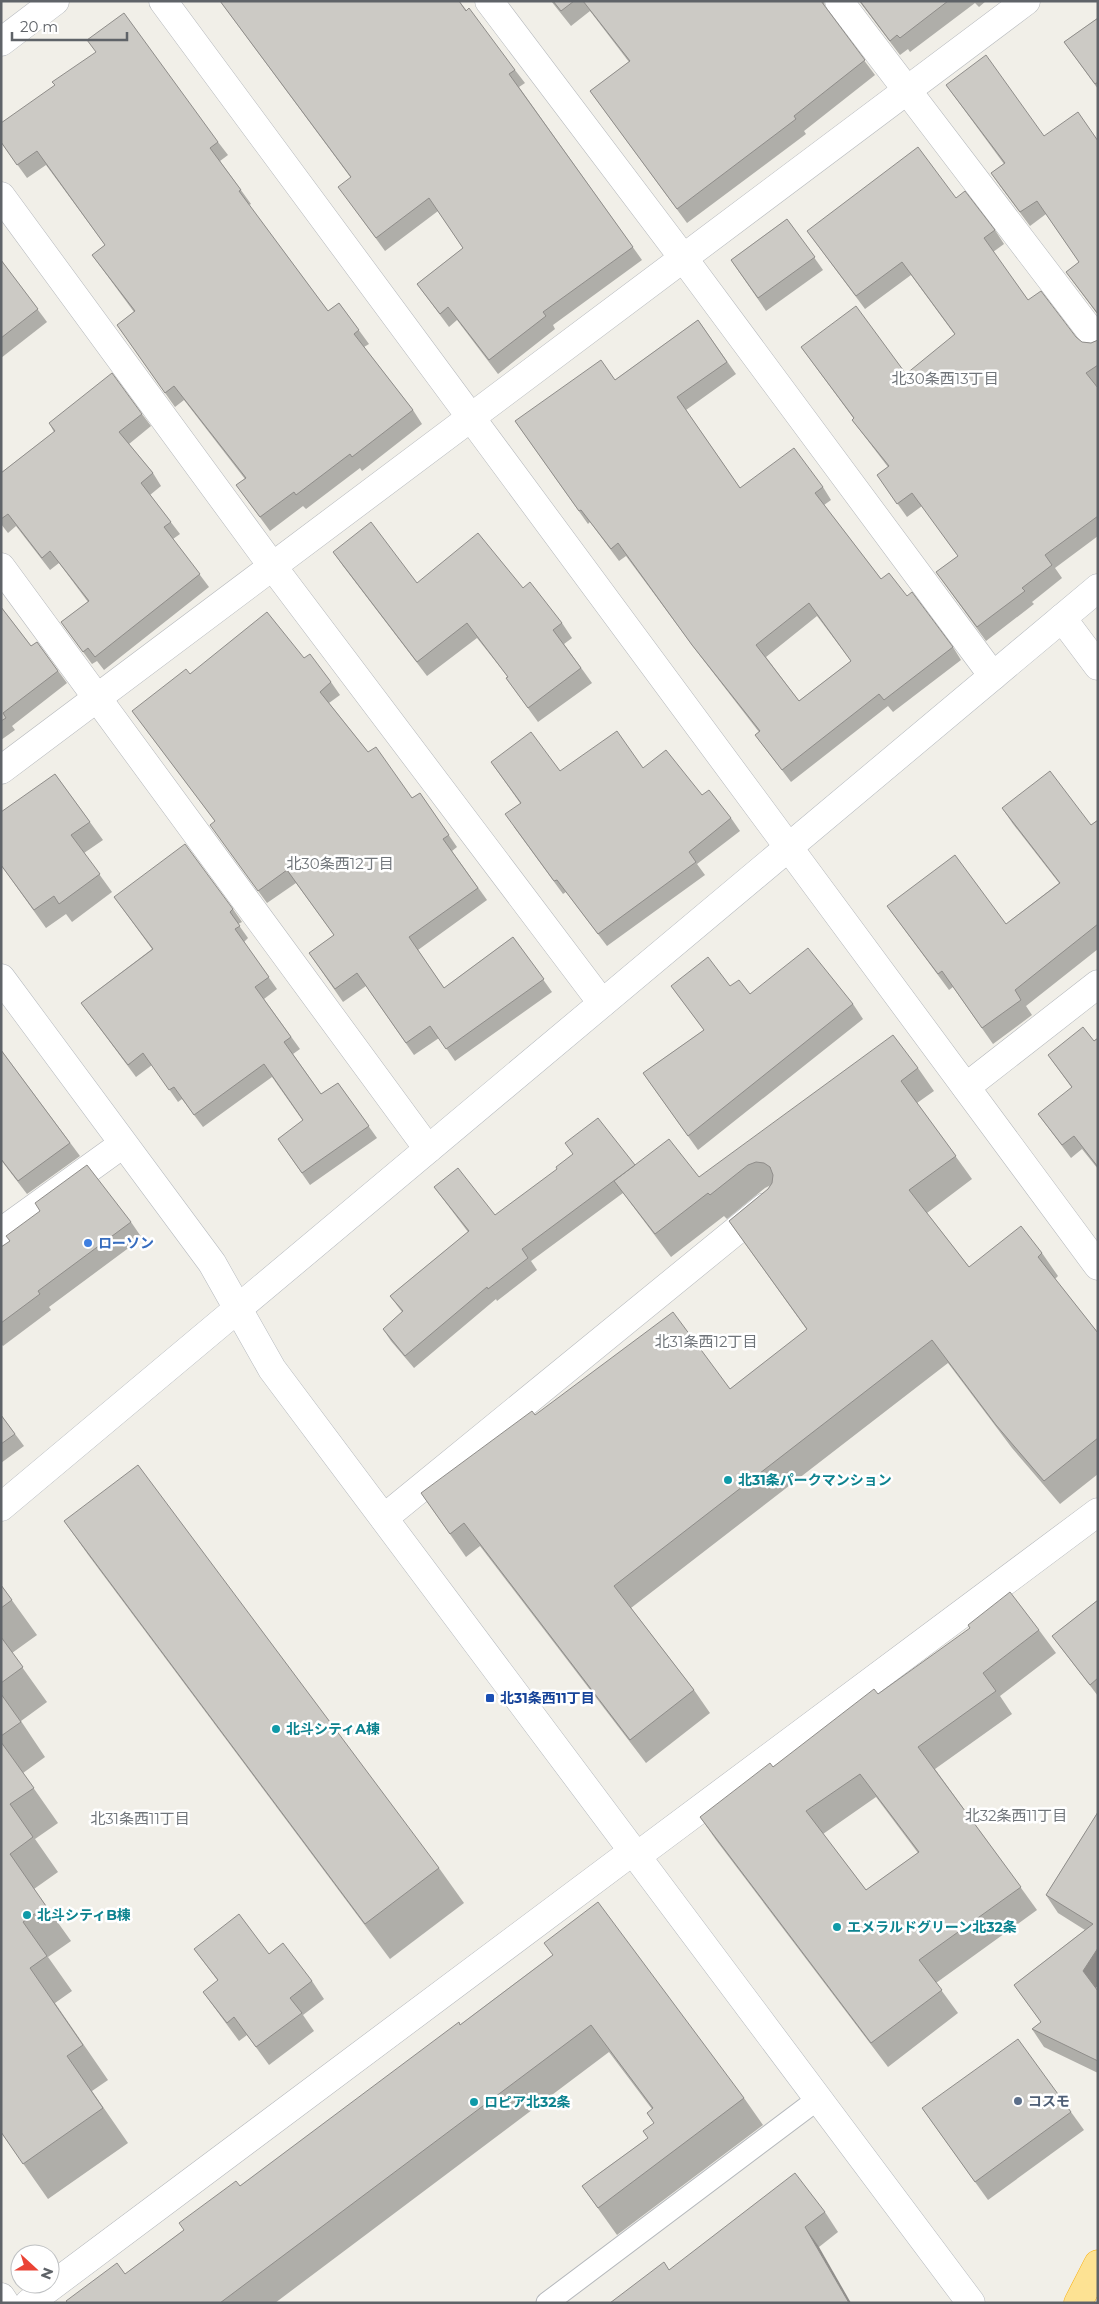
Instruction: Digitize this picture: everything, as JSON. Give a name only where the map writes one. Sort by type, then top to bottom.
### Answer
[{"type":"highway","points":[[1078,2303],[1098,2264]]},
{"type":"street","points":[[1,42],[55,1]]},
{"type":"street","points":[[163,1],[1098,1266]]},
{"type":"street","points":[[490,1],[993,676]]},
{"type":"street","points":[[839,1],[906,92],[1098,341]]},
{"type":"street","points":[[1,770],[1026,1]]},
{"type":"street","points":[[1,196],[273,567],[602,1003]]},
{"type":"street","points":[[1,568],[428,1149]]},
{"type":"street","points":[[1,1507],[1098,588]]},
{"type":"street","points":[[1062,618],[1098,666]]},
{"type":"street","points":[[966,1087],[1098,984]]},
{"type":"street","points":[[4,986],[212,1263],[272,1369],[971,2303]]},
{"type":"street","points":[[1,1232],[124,1144]]},
{"type":"street","points":[[384,1518],[774,1200]]},
{"type":"street","points":[[29,2303],[1098,1512]]},
{"type":"street","points":[[1,2297],[5,2303]]},
{"type":"lane","points":[[547,2303],[818,2099]]},
{"type":"building","points":[[220,1],[459,1],[466,11],[469,8],[515,70],[509,74],[633,247],[543,312],[546,316],[489,360],[448,307],[440,314],[417,284],[463,248],[429,198],[376,238],[338,187],[351,177]]},
{"type":"building","points":[[553,1],[574,1],[561,11]]},
{"type":"building","points":[[583,1],[821,1],[865,60],[794,116],[796,119],[677,209],[590,91],[630,61]]},
{"type":"building","points":[[860,1],[948,1],[900,38],[897,35],[890,41]]},
{"type":"building","points":[[124,13],[218,142],[210,148],[241,190],[239,191],[328,311],[339,303],[359,330],[354,334],[413,410],[352,457],[350,454],[296,495],[294,492],[260,517],[236,485],[246,478],[174,386],[165,393],[117,325],[135,311],[92,255],[105,245],[37,151],[17,165],[1,142],[1,123],[55,85],[52,82],[96,52],[87,40]]},
{"type":"building","points":[[1098,18],[1098,82],[1095,84],[1064,42]]},
{"type":"building","points":[[986,55],[1044,136],[1078,112],[1098,141],[1098,314],[1066,272],[1079,262],[1037,201],[1020,212],[991,173],[1005,163],[946,85]]},
{"type":"building","points":[[918,147],[956,198],[965,191],[995,230],[984,238],[1028,300],[1041,291],[1076,337],[1082,342],[1091,343],[1098,340],[1098,365],[1086,373],[1098,388],[1098,516],[1045,555],[1052,565],[1022,588],[1025,591],[977,627],[936,572],[958,556],[912,493],[897,504],[877,475],[889,466],[852,420],[854,418],[801,347],[856,306],[906,374],[955,334],[902,262],[856,296],[807,231]]},
{"type":"building","points":[[787,219],[815,257],[758,298],[731,260]]},
{"type":"building","points":[[1,260],[38,309],[1,338]]},
{"type":"building","points":[[698,320],[727,362],[677,397],[740,488],[794,448],[823,487],[815,493],[881,579],[889,573],[907,596],[912,592],[953,647],[884,700],[879,694],[782,770],[755,735],[760,731],[692,645],[618,543],[611,549],[581,510],[579,511],[515,421],[601,360],[615,380]],"holes":[[[809,603],[851,661],[799,701],[756,645]]]},
{"type":"building","points":[[112,373],[142,414],[119,432],[153,473],[141,483],[171,522],[164,527],[200,574],[95,657],[88,648],[83,652],[61,622],[89,601],[50,551],[42,558],[8,514],[1,519],[1,473],[55,431],[49,423]]},
{"type":"building","points":[[371,522],[417,583],[478,533],[523,588],[530,582],[562,623],[553,630],[581,668],[528,708],[506,678],[508,677],[467,623],[417,662],[333,552]]},
{"type":"building","points":[[1,607],[31,646],[37,642],[58,671],[3,713],[6,718],[1,721]]},
{"type":"building","points":[[267,612],[304,658],[310,654],[331,682],[320,692],[368,752],[376,747],[412,798],[420,793],[449,835],[443,839],[478,888],[409,937],[444,988],[513,937],[544,979],[446,1049],[430,1026],[406,1043],[357,973],[335,989],[309,953],[334,935],[287,870],[258,891],[210,825],[215,821],[132,711],[186,669],[190,674]]},
{"type":"building","points":[[617,731],[643,768],[666,750],[702,795],[709,790],[731,818],[689,852],[696,862],[598,934],[557,880],[554,881],[505,814],[521,803],[491,762],[531,732],[560,771]]},
{"type":"building","points":[[1050,771],[1091,825],[1098,820],[1098,924],[1015,990],[1021,1000],[982,1028],[942,971],[938,974],[887,906],[955,855],[1006,924],[1060,883],[1002,808]]},
{"type":"building","points":[[55,774],[90,822],[71,835],[100,874],[59,904],[54,896],[34,910],[1,865],[1,812]]},
{"type":"building","points":[[185,844],[233,909],[230,912],[240,926],[235,929],[269,977],[255,987],[291,1037],[284,1042],[321,1094],[338,1083],[369,1126],[302,1173],[278,1139],[303,1120],[264,1064],[194,1115],[174,1087],[169,1090],[143,1053],[128,1065],[81,1003],[153,949],[114,897]]},
{"type":"building","points":[[808,948],[853,1004],[688,1136],[643,1073],[704,1030],[671,986],[708,957],[730,986],[739,980],[750,994]]},
{"type":"building","points":[[1083,1027],[1094,1041],[1098,1038],[1098,1167],[1074,1136],[1062,1145],[1038,1114],[1072,1087],[1048,1055]]},
{"type":"building","points":[[893,1035],[918,1068],[901,1081],[956,1156],[909,1190],[969,1267],[1021,1226],[1042,1253],[1038,1257],[1098,1333],[1098,1438],[1044,1481],[996,1425],[932,1340],[614,1586],[694,1690],[630,1740],[464,1523],[450,1534],[421,1493],[532,1411],[535,1415],[673,1312],[730,1389],[807,1329],[729,1221],[768,1189],[772,1183],[773,1175],[770,1167],[764,1163],[756,1162],[748,1165],[655,1234],[614,1181],[669,1139],[699,1177]]},
{"type":"building","points":[[1,1050],[70,1143],[18,1181],[1,1159]]},
{"type":"building","points":[[598,1118],[635,1165],[522,1249],[528,1258],[488,1289],[487,1287],[405,1356],[383,1329],[403,1311],[390,1296],[469,1231],[434,1187],[458,1168],[495,1215],[557,1169],[556,1167],[573,1154],[565,1143]]},
{"type":"building","points":[[87,1165],[131,1222],[38,1291],[40,1294],[1,1323],[1,1247],[10,1241],[6,1236],[40,1211],[35,1203]]},
{"type":"building","points":[[1,1415],[15,1434],[1,1444]]},
{"type":"building","name":"北斗シティA棟","points":[[138,1465],[439,1868],[365,1924],[64,1521]]},
{"type":"building","points":[[1,1585],[12,1600],[1,1608]]},
{"type":"building","points":[[1010,1592],[1039,1630],[983,1673],[996,1691],[918,1747],[1021,1887],[919,1960],[942,1990],[871,2043],[700,1817],[770,1763],[773,1767],[874,1689],[878,1694],[970,1628],[968,1625]],"holes":[[[860,1774],[919,1852],[866,1890],[806,1811]]]},
{"type":"building","points":[[1098,1600],[1098,1678],[1090,1685],[1052,1636]]},
{"type":"building","points":[[1,1637],[23,1667],[1,1683]]},
{"type":"building","points":[[1,1694],[21,1722],[1,1736]]},
{"type":"building","points":[[1,1742],[34,1788],[10,1804],[33,1837],[10,1854],[46,1906],[23,1922],[47,1956],[30,1968],[83,2045],[67,2056],[103,2108],[23,2164],[1,2132]]},
{"type":"building","points":[[1098,1812],[1098,1948],[1083,1971],[1098,1991],[1098,2061],[1032,2029],[1041,2022],[1014,1985],[1093,1924],[1046,1895]]},
{"type":"building","name":"ロピア北32条","points":[[598,1902],[744,2098],[598,2208],[582,2186],[648,2138],[643,2131],[654,2123],[647,2113],[653,2108],[591,2025],[220,2303],[68,2303],[66,2301],[117,2263],[125,2274],[184,2230],[179,2223],[236,2181],[240,2186],[459,2022],[460,2025],[553,1955],[544,1943]]},
{"type":"building","points":[[239,1914],[269,1954],[283,1943],[312,1981],[290,1998],[302,2013],[256,2047],[234,2017],[227,2023],[203,1992],[218,1980],[194,1949]]},
{"type":"building","points":[[1018,2039],[1071,2112],[975,2182],[922,2108]]},
{"type":"building","points":[[795,2173],[825,2212],[805,2227],[849,2303],[610,2303],[664,2262],[669,2270]]},
{"type":"place","name":"ローソン","points":[[88,1243]]},
{"type":"place","name":"北31条パークマンション","points":[[728,1480]]},
{"type":"place","name":"北31条西11丁目","points":[[490,1698]]},
{"type":"place","name":"北斗シティA棟","points":[[276,1729]]},
{"type":"place","name":"北斗シティB棟","points":[[27,1915]]},
{"type":"place","name":"エメラルドグリーン北32条","points":[[837,1927]]},
{"type":"place","name":"コスモ","points":[[1018,2101]]},
{"type":"place","name":"ロピア北32条","points":[[474,2102]]},
{"type":"district","name":"北30条西13丁目","points":[[945,379]]},
{"type":"district","name":"北30条西12丁目","points":[[340,864]]},
{"type":"district","name":"北31条西12丁目","points":[[706,1342]]},
{"type":"district","name":"北32条西11丁目","points":[[1016,1816]]},
{"type":"district","name":"北31条西11丁目","points":[[140,1819]]}]
